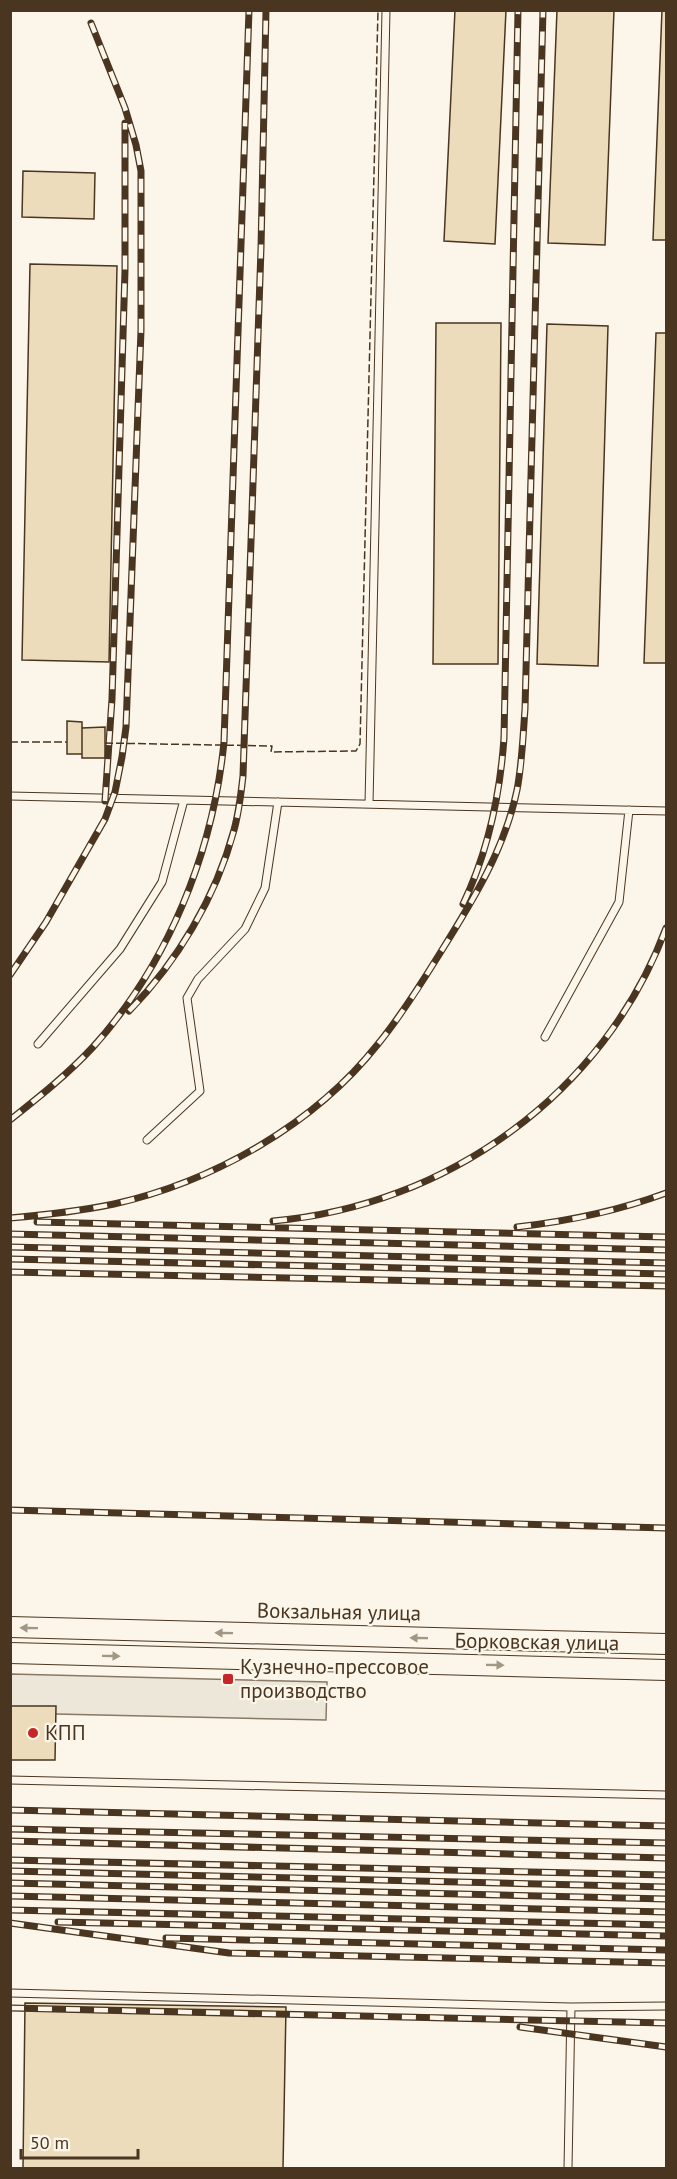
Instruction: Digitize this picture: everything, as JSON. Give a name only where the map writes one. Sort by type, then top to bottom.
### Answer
[{"type":"main road","name":"Вокзальная улица","points":[[10,1627],[666,1644]]},
{"type":"main road","name":"Борковская улица","points":[[10,1653],[666,1670]]},
{"type":"lane","points":[[369,804],[386,10]]},
{"type":"lane","points":[[10,796],[666,811]]},
{"type":"lane","points":[[38,1044],[120,949],[162,882],[184,800]]},
{"type":"lane","points":[[147,1140],[200,1091],[187,998],[198,979],[245,929],[265,888],[278,802]]},
{"type":"lane","points":[[545,1037],[619,902],[629,810]]},
{"type":"lane","points":[[10,1780],[666,1795]]},
{"type":"lane","points":[[10,1993],[572,2007],[666,2006]]},
{"type":"lane","points":[[568,2169],[572,2007]]},
{"type":"shaded area","points":[[11,1674],[327,1682],[326,1720],[11,1713]]},
{"type":"building","points":[[455,10],[506,10],[495,244],[444,241]]},
{"type":"building","points":[[557,10],[614,10],[605,245],[548,243]]},
{"type":"building","points":[[662,10],[666,10],[666,240],[653,240]]},
{"type":"building","points":[[23,171],[95,173],[94,219],[22,217]]},
{"type":"building","points":[[30,264],[117,266],[109,662],[22,660]]},
{"type":"building","points":[[436,323],[501,323],[498,664],[433,664]]},
{"type":"building","points":[[547,324],[608,326],[598,666],[537,664]]},
{"type":"building","points":[[656,333],[666,333],[666,663],[644,663]]},
{"type":"building","points":[[67,721],[82,722],[82,754],[67,754]]},
{"type":"building","points":[[105,727],[105,758],[82,758],[82,728]]},
{"type":"building","name":"КПП","points":[[10,1706],[56,1706],[55,1760],[10,1760]]},
{"type":"building","points":[[25,2003],[286,2007],[283,2168],[23,2168]]},
{"type":"railway","points":[[10,1120],[63,1076],[93,1047],[120,1015],[144,980],[165,943],[182,905],[209,825],[218,784],[224,742],[249,10]]},
{"type":"railway","points":[[129,1011],[147,992],[179,950],[206,904],[226,855],[236,823],[241,796],[261,248],[266,10]]},
{"type":"railway","points":[[463,904],[486,844],[496,802],[504,738],[518,10]]},
{"type":"railway","points":[[10,1218],[88,1209],[151,1194],[224,1165],[260,1146],[293,1124],[353,1073],[402,1013],[473,898],[495,856],[504,835],[517,790],[525,709],[543,10]]},
{"type":"railway","points":[[10,975],[46,922],[105,819],[115,792],[126,727],[141,330],[141,171],[125,108],[91,23]]},
{"type":"railway","points":[[105,801],[112,699],[125,270],[125,123]]},
{"type":"railway","points":[[273,1221],[337,1211],[399,1192],[458,1165],[512,1131],[561,1089],[603,1041],[639,987],[666,928]]},
{"type":"railway","points":[[517,1227],[593,1214],[666,1193]]},
{"type":"railway","points":[[37,1222],[666,1237]]},
{"type":"railway","points":[[10,1234],[666,1250]]},
{"type":"railway","points":[[10,1247],[666,1263]]},
{"type":"railway","points":[[10,1259],[666,1274]]},
{"type":"railway","points":[[10,1272],[666,1286]]},
{"type":"railway","points":[[10,1510],[666,1528]]},
{"type":"railway","points":[[10,1810],[666,1826]]},
{"type":"railway","points":[[10,1829],[666,1843]]},
{"type":"railway","points":[[10,1841],[666,1858]]},
{"type":"railway","points":[[10,1860],[666,1875]]},
{"type":"railway","points":[[10,1871],[666,1887]]},
{"type":"railway","points":[[10,1883],[666,1899]]},
{"type":"railway","points":[[10,1896],[666,1912]]},
{"type":"railway","points":[[10,1910],[666,1925]]},
{"type":"railway","points":[[58,1922],[666,1936]]},
{"type":"railway","points":[[10,1923],[229,1953],[666,1963]]},
{"type":"railway","points":[[166,1938],[666,1950]]},
{"type":"railway","points":[[10,2008],[666,2023]]},
{"type":"railway","points":[[520,2027],[666,2047]]},
{"type":"fence","points":[[105,743],[272,746],[271,752],[356,751],[360,744],[378,10]]},
{"type":"fence","points":[[10,742],[67,742]]},
{"type":"place","name":"Кузнечно-прессовое производство","points":[[228,1679]]},
{"type":"place","name":"КПП","points":[[33,1733]]}]
